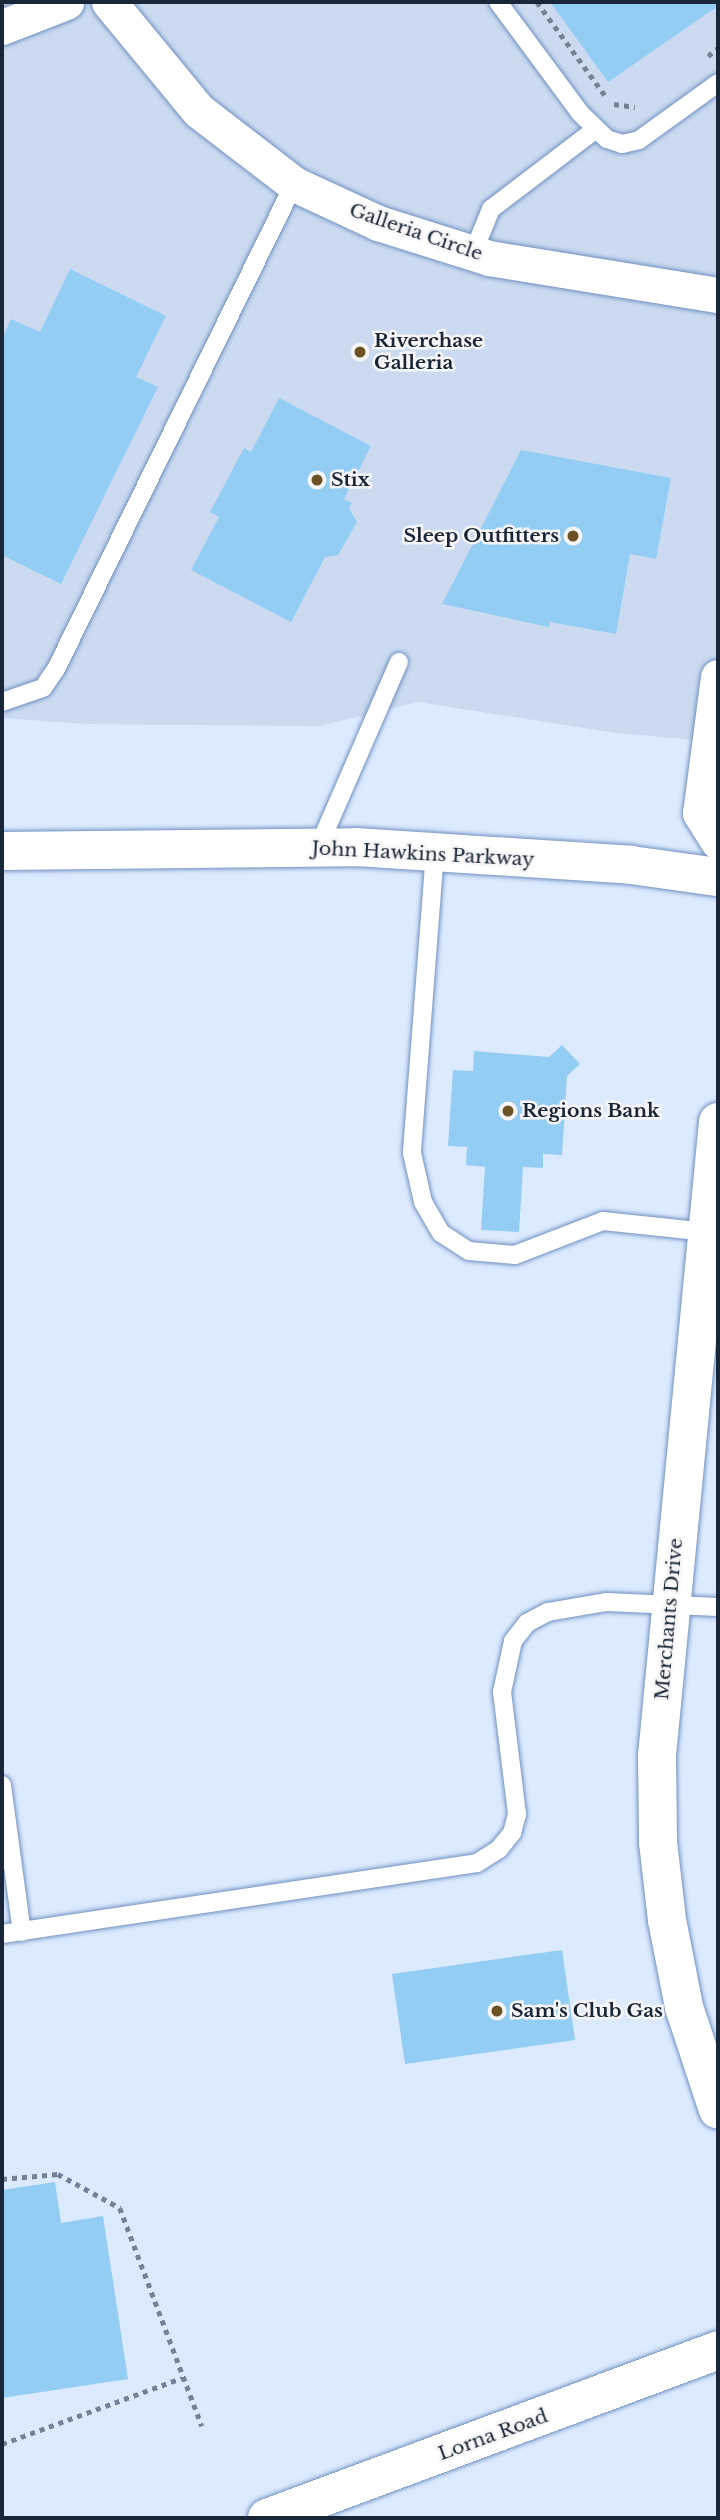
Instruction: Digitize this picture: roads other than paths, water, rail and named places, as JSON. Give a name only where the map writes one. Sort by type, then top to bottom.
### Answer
[{"type":"street","points":[[2,27],[66,2]]},
{"type":"street","name":"Galleria Circle","points":[[109,2],[199,111],[294,184],[378,223],[474,253],[718,295]]},
{"type":"street","points":[[718,677],[700,813],[718,842]]},
{"type":"street","name":"John Hawkins Parkway","points":[[2,852],[318,848],[435,852],[631,865],[718,877]]},
{"type":"street","name":"Merchants Drive","points":[[718,1122],[707,1232],[707,1356],[670,1604],[657,1756],[658,1842],[667,1920],[684,2007],[718,2110]]},
{"type":"street","name":"Lorna Road","points":[[280,2516],[718,2350]]},
{"type":"lane","points":[[498,2],[596,129],[607,139],[622,144],[639,140],[718,83]]},
{"type":"lane","points":[[474,253],[491,209],[596,129]]},
{"type":"lane","points":[[2,702],[43,688],[56,669],[294,184]]},
{"type":"lane","points":[[318,848],[399,662]]},
{"type":"lane","points":[[435,852],[412,1153],[423,1202],[440,1233],[468,1251],[514,1255],[603,1221],[707,1232]]},
{"type":"lane","points":[[2,1934],[477,1863],[499,1849],[512,1833],[517,1814],[502,1692],[513,1641],[527,1623],[566,1608],[607,1602],[718,1607]]},
{"type":"lane","points":[[2,1784],[22,1931]]},
{"type":"place","name":"Riverchase Galleria","points":[[360,352]]},
{"type":"place","name":"Stix","points":[[317,480]]},
{"type":"place","name":"Sleep Outfitters","points":[[573,536]]},
{"type":"place","name":"Regions Bank","points":[[508,1111]]},
{"type":"place","name":"Sam's Club Gas","points":[[497,2011]]}]
